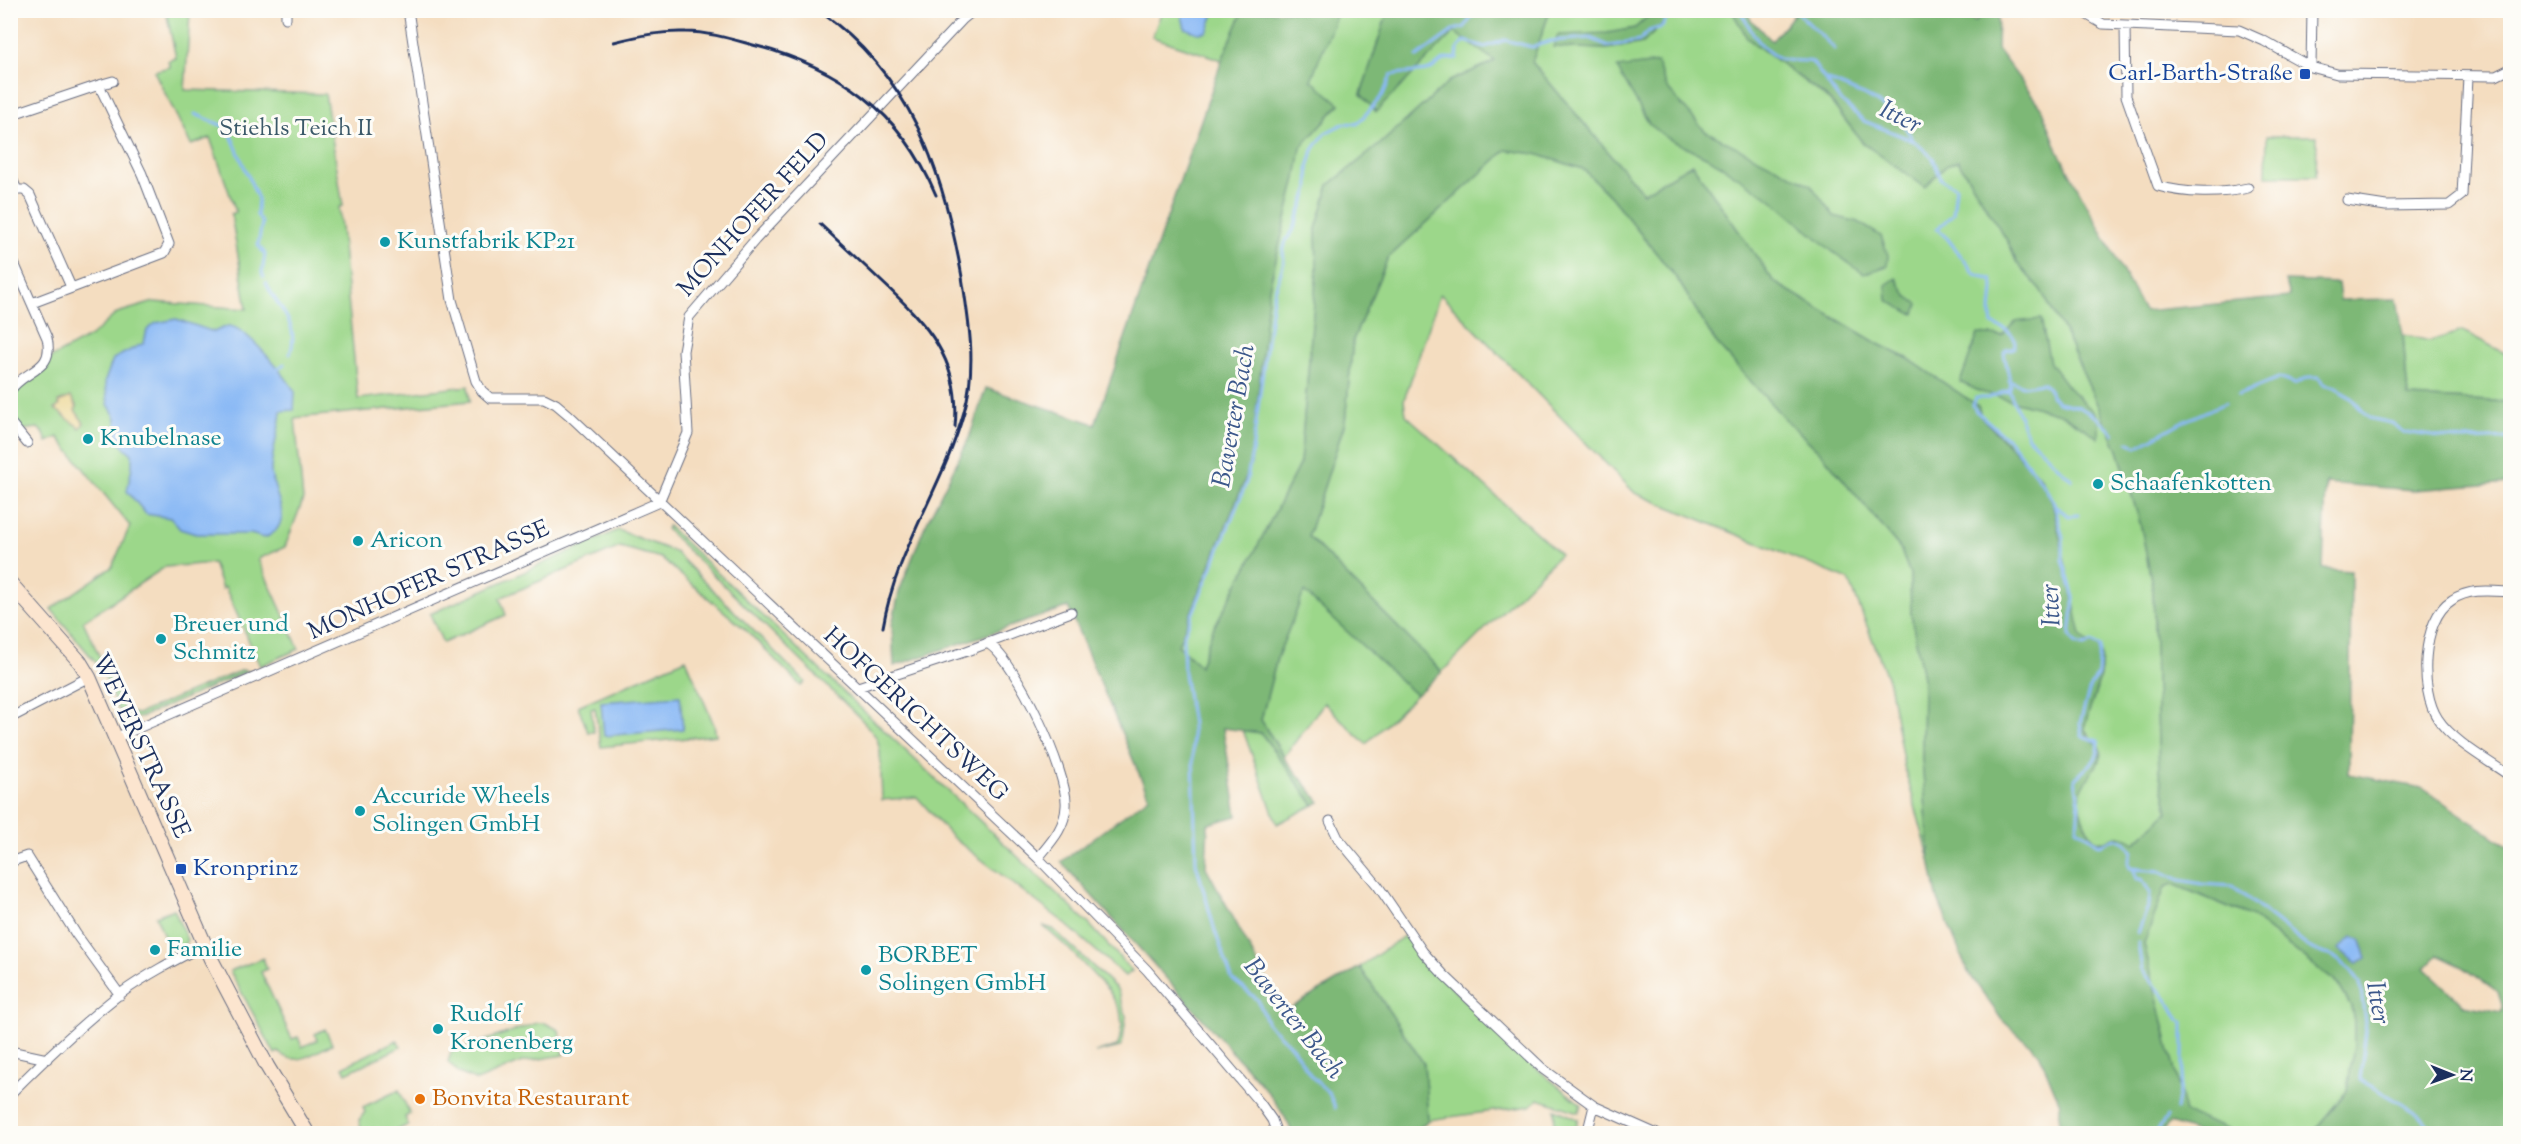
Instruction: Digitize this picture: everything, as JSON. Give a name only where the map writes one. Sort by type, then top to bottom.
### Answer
[{"type":"main road","name":"WEYERSTRASSE","points":[[10,583],[80,662],[89,677],[204,945],[267,1066],[308,1134]]},
{"type":"street","name":"HOFGERICHTSWEG","points":[[408,10],[452,300],[482,391],[490,398],[544,398],[556,404],[1038,858],[1147,970],[1265,1109],[1277,1134]]},
{"type":"street","name":"MONHOFER FELD","points":[[659,502],[688,433],[683,351],[689,317],[755,240],[963,18],[974,10]]},
{"type":"street","points":[[2085,10],[2086,14],[2103,24],[2239,30],[2264,40],[2311,67],[2337,74],[2468,77],[2496,76],[2511,69]]},
{"type":"street","points":[[2311,67],[2312,10]]},
{"type":"street","points":[[2125,25],[2126,96],[2158,186],[2171,190],[2232,192],[2248,188]]},
{"type":"street","points":[[2347,200],[2386,206],[2449,206],[2456,202],[2462,195],[2465,173],[2468,77]]},
{"type":"street","points":[[10,115],[113,81]]},
{"type":"street","points":[[32,303],[155,257],[166,252],[169,247],[142,174],[99,86]]},
{"type":"street","points":[[10,174],[17,190]]},
{"type":"street","points":[[10,198],[17,190],[24,190],[30,195],[71,287]]},
{"type":"street","points":[[10,254],[47,338],[48,355],[42,366],[15,384],[10,391]]},
{"type":"street","points":[[10,422],[27,443]]},
{"type":"street","name":"MONHOFER STRASSE","points":[[116,738],[659,502]]},
{"type":"street","points":[[2511,592],[2477,591],[2451,600],[2438,614],[2430,631],[2427,676],[2431,701],[2438,719],[2452,734],[2511,776]]},
{"type":"street","points":[[858,687],[1071,612]]},
{"type":"street","points":[[987,643],[998,652],[1032,708],[1053,753],[1065,792],[1066,808],[1062,825],[1056,837],[1038,858]]},
{"type":"street","points":[[10,718],[89,677]]},
{"type":"street","points":[[1330,821],[1338,838],[1378,886],[1399,920],[1438,969],[1543,1069],[1594,1106],[1657,1134]]},
{"type":"street","points":[[10,862],[27,856],[75,932],[120,995]]},
{"type":"street","points":[[10,1094],[120,995],[155,971],[204,945]]},
{"type":"street","points":[[10,1051],[47,1059]]},
{"type":"street","points":[[1587,1134],[1594,1106]]},
{"type":"green space","points":[[1655,10],[1676,11],[1643,43],[1606,49],[1553,47],[1558,35],[1607,33],[1635,28]]},
{"type":"green space","name":"Stiehls Teich II","points":[[166,11],[190,11],[185,90],[325,94],[343,206],[339,207],[358,399],[468,386],[470,401],[295,418],[303,500],[285,547],[258,559],[299,649],[260,666],[225,587],[222,589],[213,563],[165,567],[83,621],[124,709],[128,711],[126,716],[117,708],[103,671],[51,609],[112,567],[130,526],[58,437],[47,442],[44,434],[38,428],[22,430],[16,425],[10,404],[21,385],[44,369],[52,357],[91,336],[117,313],[154,302],[247,309],[231,214],[236,212],[210,138],[191,145],[154,71],[170,67],[168,61],[176,58]]},
{"type":"green space","points":[[1162,11],[1243,11],[1222,60],[1152,37]]},
{"type":"green space","points":[[1243,11],[1338,11],[1311,80],[1340,104],[1301,147],[1296,178],[1269,288],[1251,464],[1178,645],[1200,666],[1213,629],[1300,463],[1317,269],[1316,229],[1329,185],[1379,145],[1450,81],[1495,61],[1454,32],[1376,112],[1361,94],[1388,11],[1550,11],[1532,62],[1643,193],[1692,164],[1774,282],[1880,345],[1907,358],[1978,406],[1981,417],[2041,478],[2052,501],[2081,636],[2087,642],[2097,645],[2101,652],[2100,672],[2084,728],[2088,737],[2100,746],[2100,756],[2082,788],[2080,798],[2080,810],[2085,824],[2099,842],[2119,836],[2134,843],[2168,812],[2159,771],[2153,590],[2141,526],[2118,450],[2064,331],[2040,289],[2017,263],[2008,242],[1958,161],[1946,166],[1925,187],[1863,143],[1830,100],[1747,38],[1732,11],[1746,11],[1751,20],[1772,41],[1797,11],[1955,11],[1976,22],[1980,11],[1998,11],[1997,49],[2043,110],[2058,151],[2144,311],[2290,297],[2286,281],[2338,283],[2340,300],[2397,299],[2403,335],[2408,397],[2510,402],[2510,483],[2414,490],[2326,483],[2323,569],[2351,571],[2349,774],[2422,788],[2510,848],[2510,1133],[2312,1133],[2347,1091],[2354,1045],[2351,1006],[2338,984],[2251,916],[2173,884],[2165,887],[2144,944],[2185,1113],[2237,1133],[2199,1133],[2170,1123],[2160,1133],[2059,1133],[2060,1104],[2039,1053],[2002,1020],[1968,972],[1937,897],[1930,860],[1922,759],[1923,678],[1911,614],[1910,574],[1900,548],[1821,453],[1786,420],[1716,343],[1678,280],[1611,197],[1583,169],[1536,154],[1506,150],[1388,258],[1353,340],[1345,422],[1308,536],[1442,672],[1416,695],[1304,592],[1277,658],[1261,720],[1285,759],[1320,802],[1314,805],[1261,733],[1223,728],[1237,816],[1208,824],[1206,867],[1284,1012],[1360,967],[1424,1064],[1428,1120],[1415,1133],[1387,1130],[1386,1134],[1292,1133],[1272,1097],[1061,862],[1149,797],[1068,607],[894,666],[892,625],[899,592],[924,528],[969,438],[986,388],[1095,424],[1222,60]],"holes":[[[2438,955],[2463,967],[2498,992],[2503,1008],[2501,1012],[2464,1005],[2425,968]]]},
{"type":"green space","points":[[1338,11],[1388,11],[1361,94],[1454,32],[1495,61],[1450,81],[1379,145],[1329,185],[1316,229],[1317,269],[1300,463],[1213,629],[1200,666],[1178,645],[1213,558],[1260,363],[1269,288],[1296,178],[1301,147],[1340,104],[1310,80]]},
{"type":"green space","points":[[1550,11],[1655,11],[1635,28],[1553,47],[1606,49],[1643,43],[1676,11],[1732,11],[1747,38],[1830,101],[1863,143],[1924,186],[1946,166],[1958,161],[2008,242],[2017,263],[2040,289],[2064,332],[2118,450],[2141,526],[2153,590],[2159,771],[2168,813],[2133,843],[2119,836],[2105,842],[2093,839],[2081,814],[2079,799],[2082,785],[2102,753],[2084,728],[2098,686],[2100,654],[2097,645],[2087,642],[2081,636],[2041,478],[1981,416],[1978,406],[1907,358],[1880,345],[1774,282],[1692,164],[1643,193],[1532,62]]},
{"type":"green space","points":[[1657,63],[1667,88],[1705,131],[1811,185],[1834,216],[1858,222],[1881,236],[1888,255],[1887,266],[1864,274],[1833,252],[1772,200],[1712,160],[1669,139],[1649,124],[1617,68]]},
{"type":"green space","points":[[2267,136],[2317,136],[2316,176],[2266,176]]},
{"type":"green space","points":[[1506,150],[1536,154],[1583,169],[1611,197],[1678,280],[1716,343],[1786,420],[1821,453],[1900,548],[1910,574],[1911,614],[1923,678],[1922,759],[1930,860],[1904,766],[1889,682],[1849,580],[1635,493],[1440,294],[1404,400],[1406,415],[1560,554],[1442,672],[1308,536],[1345,422],[1353,340],[1388,258]]},
{"type":"green space","points":[[1896,278],[1907,296],[1918,304],[1915,314],[1887,300],[1886,285]]},
{"type":"green space","points":[[2041,319],[2050,363],[2068,387],[2099,417],[2099,438],[2063,415],[1981,392],[1960,382],[1978,334],[2002,336],[2015,322]]},
{"type":"green space","points":[[2463,331],[2510,356],[2510,402],[2408,397],[2403,335],[2430,341]]},
{"type":"green space","points":[[668,526],[1089,924],[1132,971],[1125,976],[1062,921],[952,837],[917,797],[882,800],[880,751],[877,738],[862,720],[666,529]]},
{"type":"green space","points":[[618,530],[675,552],[805,682],[801,686],[747,631],[661,558],[620,547],[500,598],[506,615],[443,643],[430,614]]},
{"type":"green space","points":[[1304,591],[1416,695],[1366,744],[1324,703],[1284,757],[1261,720],[1277,658]]},
{"type":"green space","points":[[686,659],[714,725],[716,735],[601,747],[595,708],[591,709],[594,732],[588,732],[578,706]]},
{"type":"green space","points":[[242,670],[248,671],[139,718],[131,717],[133,713],[138,714]]},
{"type":"green space","points":[[1243,730],[1261,733],[1314,805],[1277,824]]},
{"type":"green space","points":[[2173,884],[2251,916],[2338,984],[2351,1006],[2354,1045],[2347,1091],[2312,1133],[2237,1133],[2185,1114],[2144,944],[2165,887]]},
{"type":"green space","points":[[174,909],[187,940],[185,944],[170,952],[156,916]]},
{"type":"green space","points":[[1043,926],[1053,929],[1117,989],[1126,1016],[1123,1041],[1120,1047],[1095,1053],[1117,1046],[1122,1024],[1120,1010],[1109,991],[1069,949]]},
{"type":"green space","points":[[1404,936],[1489,1024],[1534,1066],[1581,1104],[1579,1112],[1538,1099],[1531,1106],[1428,1120],[1424,1064],[1360,967]]},
{"type":"green space","points":[[263,958],[267,969],[261,972],[292,1039],[298,1037],[302,1047],[317,1040],[315,1034],[325,1029],[332,1044],[312,1055],[298,1059],[285,1057],[278,1052],[275,1054],[230,971]]},
{"type":"green space","points":[[537,1023],[545,1023],[559,1030],[564,1055],[522,1062],[477,1081],[459,1073],[448,1062],[451,1052]]},
{"type":"green space","points":[[397,1040],[401,1047],[346,1073],[343,1067]]},
{"type":"green space","points":[[399,1090],[410,1114],[405,1117],[408,1125],[390,1133],[362,1133],[359,1120],[365,1112],[363,1107]]},
{"type":"green space","points":[[1555,1109],[1578,1119],[1574,1133],[1554,1133]]},
{"type":"sand","points":[[71,397],[77,407],[75,410],[84,423],[80,428],[55,409],[60,405],[58,402]]},
{"type":"water","points":[[1184,11],[1215,11],[1207,32],[1198,33],[1185,28],[1182,16]]},
{"type":"water","points":[[176,319],[214,332],[228,326],[235,328],[254,342],[295,392],[294,410],[281,411],[271,466],[282,518],[276,531],[264,538],[251,534],[196,534],[180,529],[171,518],[146,514],[127,491],[132,454],[121,444],[116,434],[116,418],[108,404],[105,381],[113,359],[144,343],[147,330],[156,323]]},
{"type":"water","points":[[680,696],[683,729],[604,736],[601,702]]},
{"type":"water","points":[[2352,937],[2360,939],[2367,958],[2357,963],[2339,949]]},
{"type":"waterway","points":[[1417,57],[1454,30],[1465,27],[1476,10]]},
{"type":"waterway","name":"Baverter Bach","points":[[1335,1108],[1329,1093],[1311,1076],[1292,1047],[1268,1024],[1258,1000],[1232,979],[1215,931],[1196,863],[1192,724],[1184,673],[1183,637],[1246,484],[1273,297],[1284,262],[1283,252],[1286,240],[1293,231],[1309,188],[1308,168],[1313,150],[1325,133],[1345,123],[1357,124],[1383,95],[1391,75],[1426,71],[1441,61],[1457,58],[1458,48],[1465,41],[1485,47],[1505,40],[1532,47],[1551,41],[1590,38],[1609,46],[1639,41],[1649,31],[1662,27],[1671,10]]},
{"type":"waterway","name":"Itter","points":[[1740,10],[1766,50],[1783,59],[1812,62],[1839,99],[1864,121],[1914,141],[1933,158],[1941,179],[1956,187],[1953,214],[1937,229],[1947,238],[1975,274],[1992,280],[1992,324],[2009,332],[2015,343],[2014,348],[2004,353],[2011,386],[2009,390],[1988,398],[1976,398],[1973,405],[1976,411],[2009,440],[2053,500],[2063,538],[2063,560],[2074,598],[2070,636],[2076,644],[2084,646],[2092,642],[2100,647],[2098,674],[2089,691],[2080,723],[2082,736],[2098,741],[2099,748],[2093,762],[2075,779],[2079,802],[2077,828],[2100,845],[2116,838],[2125,842],[2132,852],[2128,863],[2130,868],[2160,871],[2180,880],[2202,884],[2232,886],[2312,950],[2333,956],[2351,970],[2360,982],[2366,1030],[2360,1079],[2414,1111],[2438,1134]]},
{"type":"waterway","points":[[1795,10],[1835,49]]},
{"type":"waterway","points":[[1825,79],[1868,97],[1898,116],[1913,140]]},
{"type":"waterway","points":[[195,114],[228,128],[258,199],[257,215],[262,223],[258,245],[265,254],[262,273],[264,277]]},
{"type":"waterway","points":[[266,283],[290,325],[293,343],[290,354]]},
{"type":"waterway","points":[[277,370],[284,364]]},
{"type":"waterway","points":[[2238,395],[2279,378],[2294,384],[2308,377],[2318,377],[2324,384],[2336,387],[2351,398],[2369,418],[2392,423],[2404,432],[2463,440],[2510,438]]},
{"type":"waterway","points":[[2009,380],[2023,386],[2042,383],[2049,388],[2051,396],[2058,402],[2079,407],[2098,418],[2114,434]]},
{"type":"waterway","points":[[2009,390],[2028,437],[2072,480]]},
{"type":"waterway","points":[[2127,442],[2137,447],[2178,424],[2225,403]]},
{"type":"waterway","points":[[2056,507],[2069,516],[2078,515]]},
{"type":"waterway","points":[[2133,869],[2137,879],[2142,879],[2150,893],[2149,904],[2138,933]]},
{"type":"waterway","points":[[2138,943],[2142,970],[2169,1002],[2179,1020],[2183,1022],[2183,1068],[2176,1109]]},
{"type":"waterway","points":[[2155,1134],[2167,1117]]},
{"type":"railway","points":[[818,10],[850,36],[877,64],[918,127],[945,199],[962,277],[971,344],[970,378],[964,412],[955,440],[898,571],[883,627]]},
{"type":"railway","points":[[614,42],[659,33],[695,32],[753,45],[813,66],[864,97],[885,116],[905,139],[922,165],[936,195]]},
{"type":"railway","points":[[820,224],[913,312],[938,345],[947,362],[953,382],[956,403],[955,427]]},
{"type":"place","name":"Carl-Barth-Straße","points":[[2305,74]]},
{"type":"place","name":"Kunstfabrik KP21","points":[[385,242]]},
{"type":"place","name":"Knubelnase","points":[[88,439]]},
{"type":"place","name":"Schaafenkotten","points":[[2098,484]]},
{"type":"place","name":"Aricon","points":[[358,541]]},
{"type":"place","name":"Breuer und Schmitz","points":[[161,639]]},
{"type":"place","name":"Accuride Wheels Solingen GmbH","points":[[360,811]]},
{"type":"place","name":"Kronprinz","points":[[181,869]]},
{"type":"place","name":"Familie","points":[[155,950]]},
{"type":"place","name":"BORBET Solingen GmbH","points":[[866,970]]},
{"type":"place","name":"Rudolf Kronenberg","points":[[438,1029]]},
{"type":"place","name":"Bonvita Restaurant","points":[[420,1099]]}]
